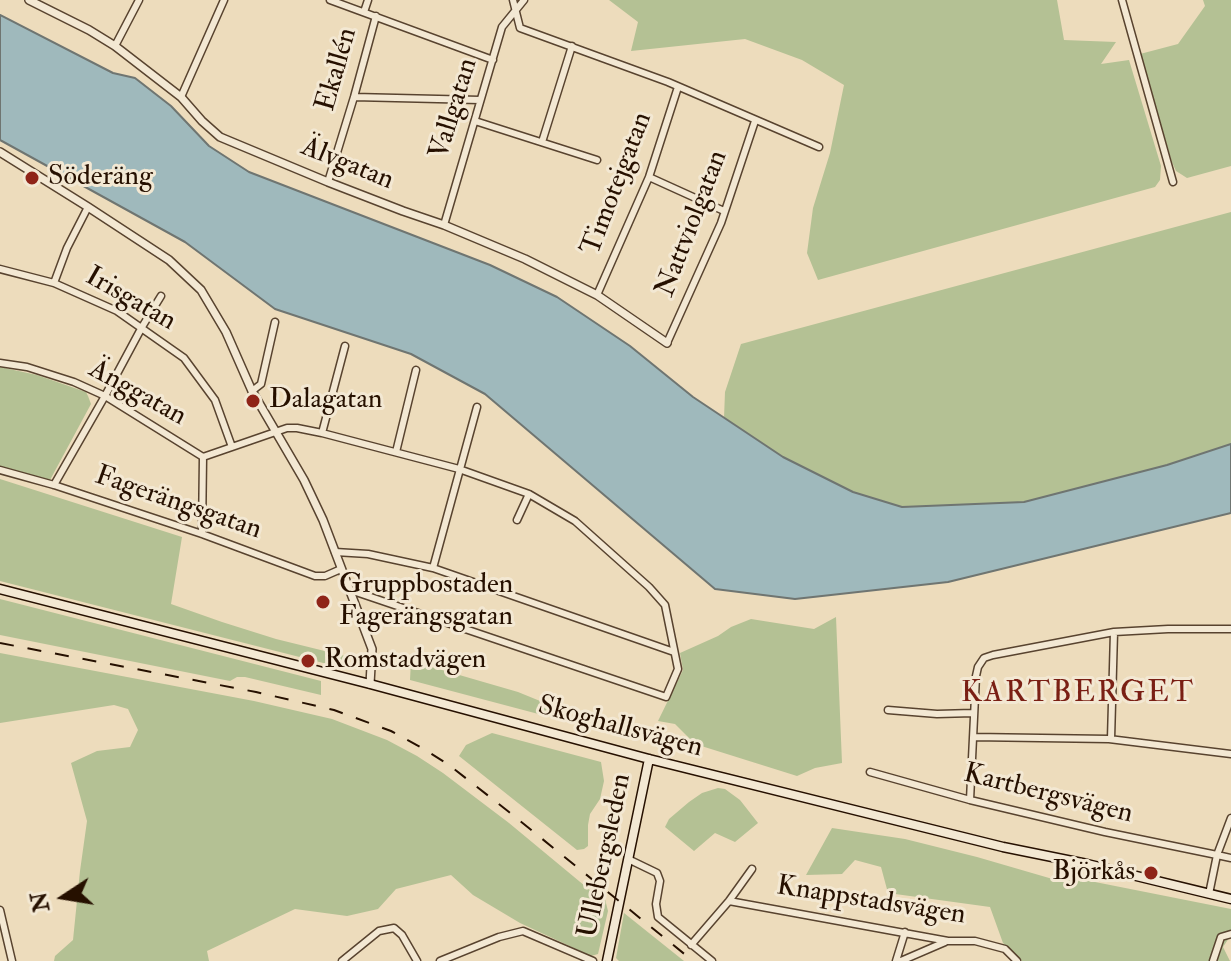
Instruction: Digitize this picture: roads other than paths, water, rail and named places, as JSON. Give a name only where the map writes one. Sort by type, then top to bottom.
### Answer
[{"type":"main road","name":"Skoghallsvägen","points":[[0,589],[649,759],[1003,847],[1231,899]]},
{"type":"main road","name":"Ullebergsleden","points":[[607,961],[649,759]]},
{"type":"street","name":"Älvgatan","points":[[29,0],[39,2],[115,46],[181,97],[220,137],[538,265],[597,295],[667,343]]},
{"type":"street","points":[[115,46],[139,0]]},
{"type":"street","points":[[181,97],[224,0]]},
{"type":"street","points":[[330,0],[493,60]]},
{"type":"street","points":[[364,12],[368,0]]},
{"type":"street","points":[[513,0],[520,28],[678,87],[819,147]]},
{"type":"street","name":"Vallgatan","points":[[444,225],[502,27],[524,0]]},
{"type":"street","points":[[1122,0],[1173,182]]},
{"type":"street","name":"Ekallén","points":[[328,182],[376,16]]},
{"type":"street","points":[[542,142],[572,46]]},
{"type":"street","name":"Timotejgatan","points":[[597,295],[649,177],[678,87]]},
{"type":"street","points":[[354,97],[480,100]]},
{"type":"street","points":[[475,121],[597,160]]},
{"type":"street","name":"Nattviolgatan","points":[[667,343],[721,223],[758,122]]},
{"type":"street","points":[[0,152],[169,260],[201,290],[226,332],[252,391],[304,480],[335,552],[372,649],[370,684]]},
{"type":"street","points":[[649,177],[724,211]]},
{"type":"street","points":[[54,283],[67,248],[88,207]]},
{"type":"street","name":"Irisgatan","points":[[0,269],[54,283],[117,311],[184,358],[215,400],[232,447]]},
{"type":"street","points":[[54,485],[161,296]]},
{"type":"street","points":[[252,391],[261,384],[275,322]]},
{"type":"street","points":[[322,433],[345,346]]},
{"type":"street","name":"Änggatan","points":[[0,363],[27,367],[73,381],[105,396],[203,457]]},
{"type":"street","points":[[396,452],[416,370]]},
{"type":"street","points":[[433,568],[477,407]]},
{"type":"street","points":[[202,534],[203,457],[287,428],[322,433],[459,469],[529,494],[575,521],[649,587],[665,605],[678,669],[666,697],[350,590]]},
{"type":"street","name":"Fagerängsgatan","points":[[0,470],[202,534],[315,576],[325,576],[341,569]]},
{"type":"street","points":[[517,520],[529,494]]},
{"type":"street","points":[[335,552],[368,554],[433,568],[674,652]]},
{"type":"street","points":[[970,800],[976,676],[984,658],[1114,632],[1231,629]]},
{"type":"street","points":[[1111,739],[1114,632]]},
{"type":"street","points":[[888,710],[973,713]]},
{"type":"street","points":[[973,737],[1111,739],[1231,754]]},
{"type":"street","name":"Kartbergsvägen","points":[[870,772],[1112,834],[1231,858]]},
{"type":"street","points":[[1209,894],[1217,855],[1231,818]]},
{"type":"street","points":[[628,859],[657,873],[660,881],[656,904],[658,917],[712,961]]},
{"type":"street","points":[[691,945],[752,869]]},
{"type":"street","name":"Knappstadsvägen","points":[[729,901],[948,941],[975,941],[1005,949],[1017,961]]},
{"type":"street","points":[[0,910],[12,961]]},
{"type":"street","points":[[342,961],[379,931],[394,928],[402,935],[417,961]]},
{"type":"street","points":[[440,961],[499,937],[523,931],[593,961]]},
{"type":"street","points":[[898,961],[905,932]]},
{"type":"street","points":[[1213,961],[1221,937],[1231,934]]},
{"type":"street","points":[[898,961],[948,941]]},
{"type":"water","points":[[0,15],[113,73],[135,78],[171,106],[209,146],[249,172],[490,265],[557,297],[630,346],[693,397],[783,457],[853,492],[902,507],[1024,502],[1167,465],[1231,444],[1231,513],[948,582],[795,599],[715,589],[485,394],[411,354],[275,309],[185,242],[0,140]]},
{"type":"railway","points":[[0,643],[256,692],[334,710],[391,731],[449,765],[693,961]]},
{"type":"place","name":"Söderäng","points":[[32,178]]},
{"type":"place","name":"Dalagatan","points":[[253,401]]},
{"type":"place","name":"Gruppbostaden Fagerängsgatan","points":[[323,602]]},
{"type":"place","name":"Romstadvägen","points":[[308,661]]},
{"type":"place","name":"Björkås","points":[[1151,873]]},
{"type":"district","name":"KARTBERGET","points":[[1078,695]]}]
